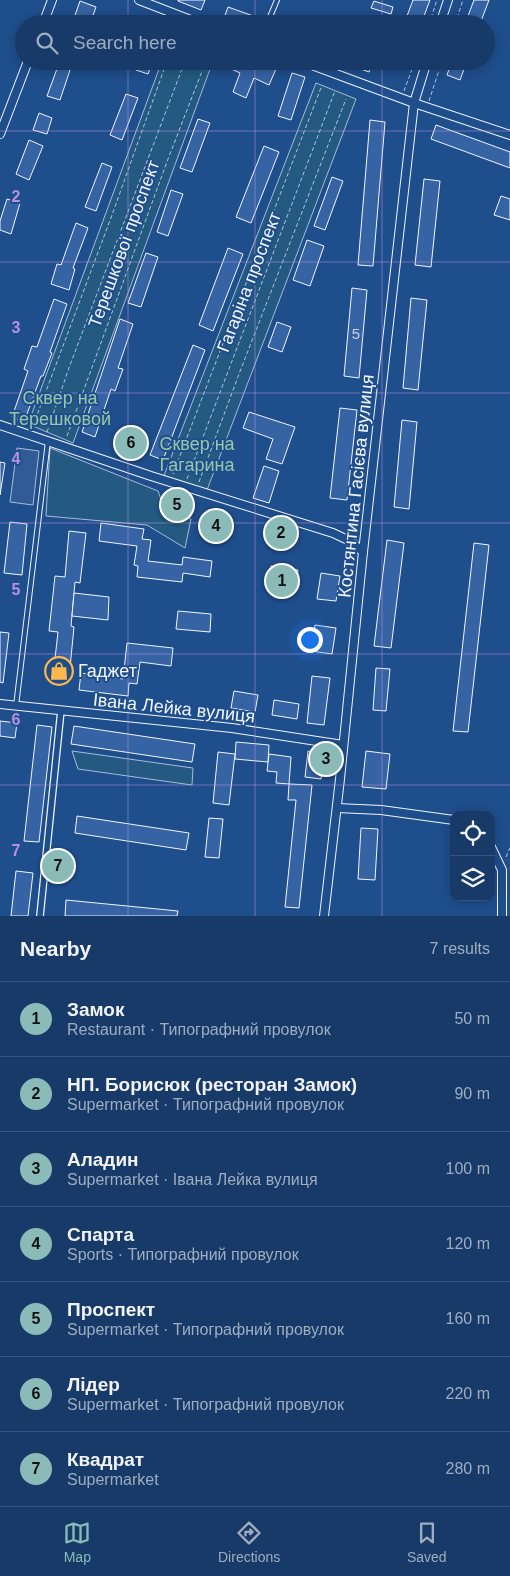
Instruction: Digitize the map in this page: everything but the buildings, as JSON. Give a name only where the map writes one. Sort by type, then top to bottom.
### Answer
[{"type":"street","points":[[46,15],[52,0]]},
{"type":"street","points":[[139,0],[155,3],[181,15]]},
{"type":"street","points":[[443,15],[448,0]]},
{"type":"street","points":[[0,134],[25,70]]},
{"type":"street","points":[[325,70],[414,104],[510,135]]},
{"type":"street","name":"Костянтина Гасієва вулиця","points":[[324,916],[414,104],[424,70]]},
{"type":"street","points":[[0,425],[47,437],[151,476],[333,533],[350,540],[364,552]]},
{"type":"street","name":"Івана Лейка вулиця","points":[[0,704],[232,728],[344,745]]},
{"type":"street","points":[[40,916],[61,710]]},
{"type":"street","points":[[337,808],[381,810],[450,819]]},
{"type":"street","points":[[495,855],[502,870],[502,916]]},
{"type":"lane","points":[[271,15],[277,0]]},
{"type":"lane","points":[[16,706],[47,437]]},
{"type":"path","points":[[432,15],[437,0]]},
{"type":"path","points":[[458,15],[463,0]]},
{"type":"path","name":"Терешкової проспект","points":[[33,426],[164,70]]},
{"type":"path","points":[[47,437],[70,365],[182,70]]},
{"type":"path","name":"Терешкової проспект","points":[[67,436],[165,167],[203,70]]},
{"type":"path","points":[[401,99],[412,70]]},
{"type":"path","points":[[427,108],[439,70]]},
{"type":"path","points":[[172,477],[322,85]]},
{"type":"path","name":"Гагаріна проспект","points":[[186,482],[335,91]]},
{"type":"path","points":[[198,485],[346,99]]},
{"type":"green space","name":"Сквер на Терешковой","points":[[159,70],[210,70],[73,443],[28,424]]},
{"type":"green space","name":"Сквер на Гагарина","points":[[316,83],[356,99],[207,490],[163,478]]},
{"type":"green space","points":[[50,448],[158,491],[165,511],[191,519],[185,548],[147,525],[46,516]]},
{"type":"green space","points":[[72,751],[193,768],[192,785],[78,769]]},
{"type":"shaded area","points":[[17,448],[39,451],[33,505],[10,502]]},
{"type":"place","name":"Лідер","points":[[131,443]]},
{"type":"place","name":"Проспект","points":[[177,505]]},
{"type":"place","name":"Спарта","points":[[216,526]]},
{"type":"place","name":"НП. Борисюк (ресторан Замок)","points":[[281,533]]},
{"type":"place","name":"Замок","points":[[282,581]]},
{"type":"place","name":"Гаджет","points":[[59,671]]},
{"type":"place","name":"Аладин","points":[[326,759]]},
{"type":"place","name":"Квадрат","points":[[58,866]]}]
